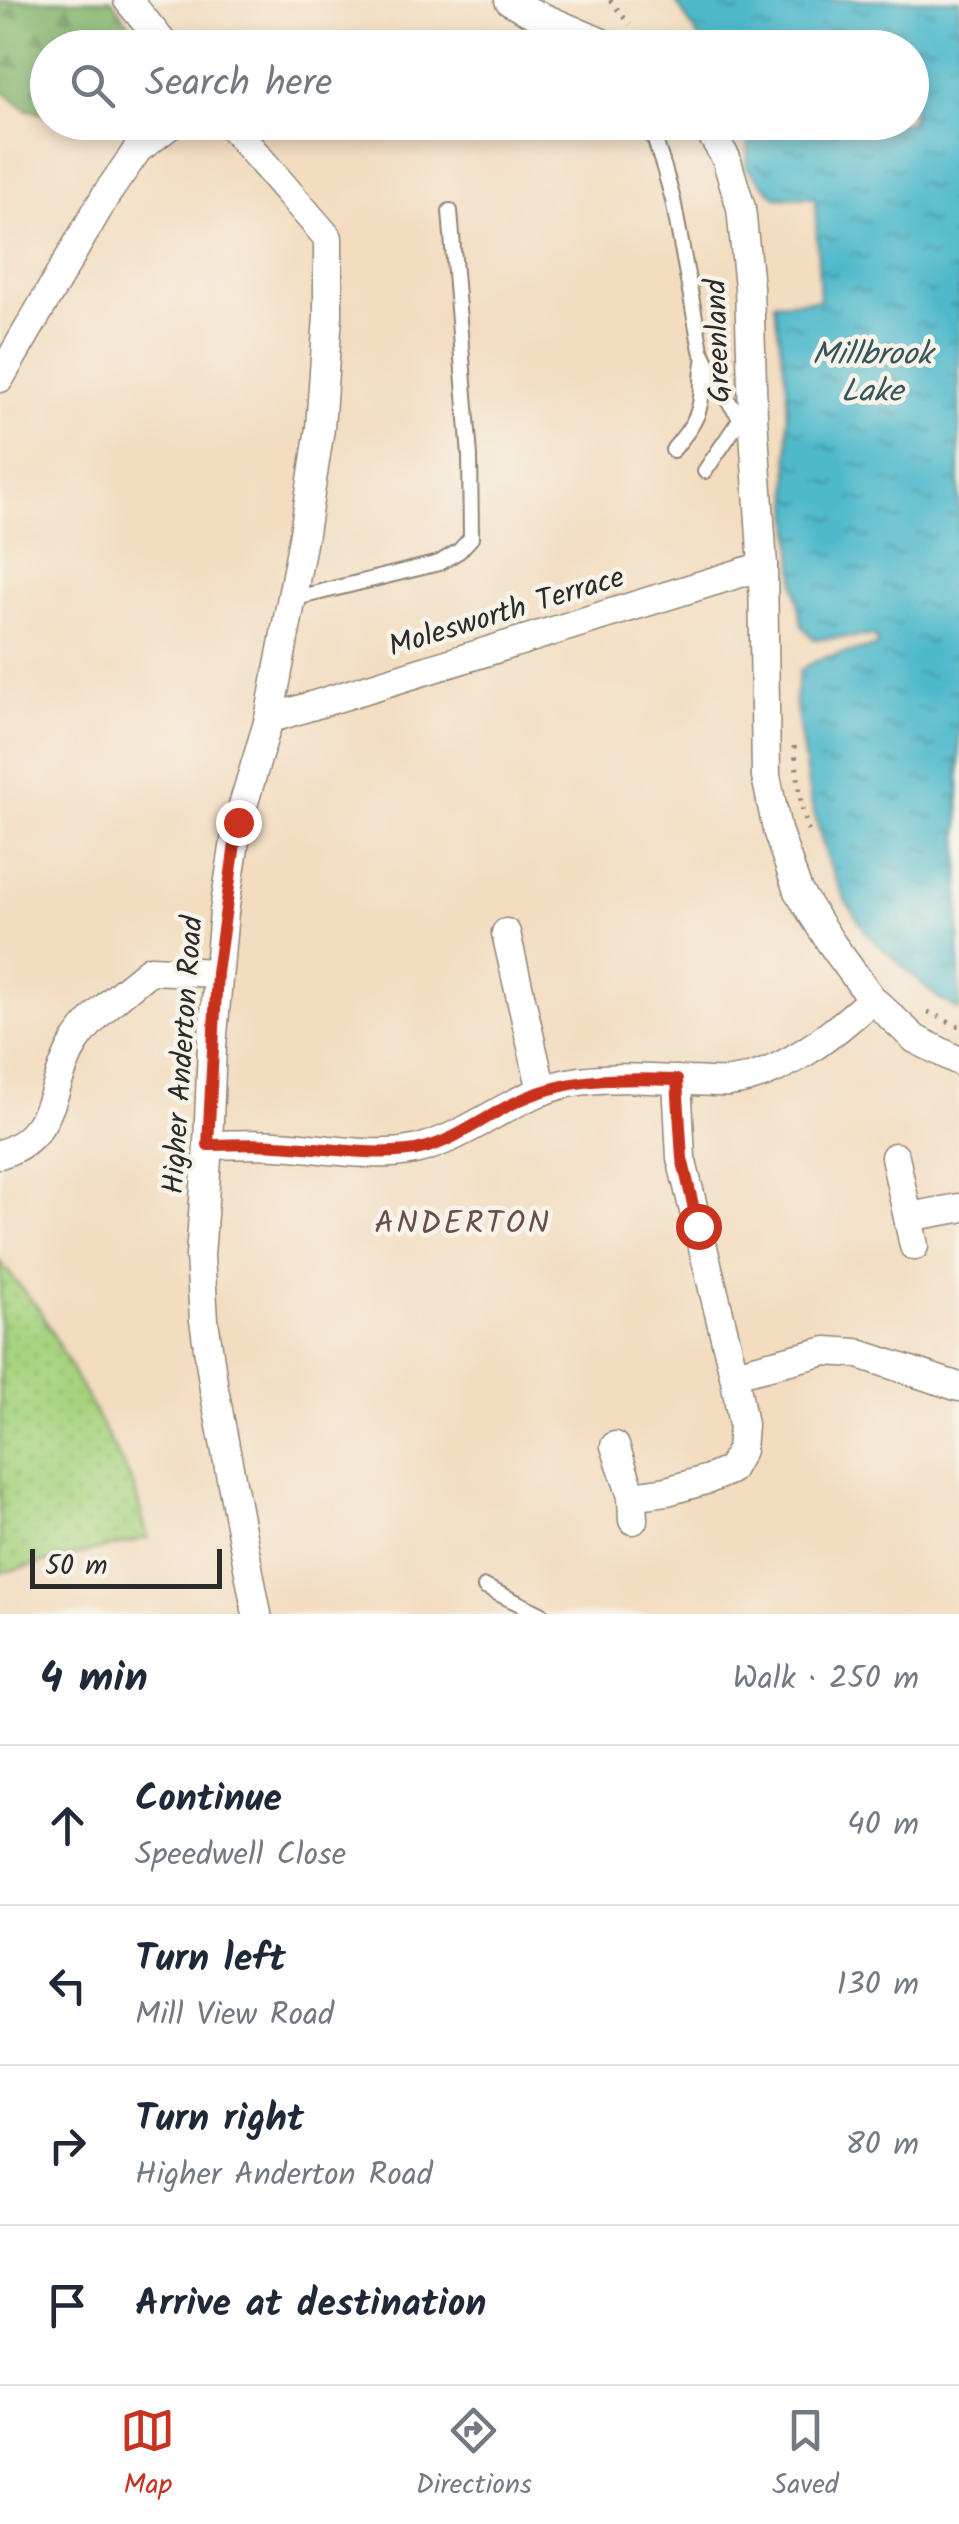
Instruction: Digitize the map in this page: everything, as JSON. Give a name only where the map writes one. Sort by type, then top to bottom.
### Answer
[{"type":"street","points":[[128,0],[152,30]]},
{"type":"street","points":[[509,0],[572,30]]},
{"type":"street","points":[[0,378],[106,195],[138,149],[150,140]]},
{"type":"street","name":"Higher Anderton Road","points":[[244,140],[328,238],[328,316],[320,428],[269,719],[238,822],[217,973],[200,1256],[214,1389],[257,1614]]},
{"type":"street","name":"Greenland","points":[[715,140],[726,158],[741,208],[749,287],[747,417],[763,566],[766,776],[777,830],[798,891],[872,999],[915,1039],[959,1061]]},
{"type":"street","name":"Molesworth Terrace","points":[[269,719],[763,566]]},
{"type":"street","points":[[506,932],[542,1091]]},
{"type":"street","points":[[0,1154],[30,1140],[46,1114],[74,1044],[108,1003],[150,970],[217,973]]},
{"type":"street","points":[[208,1145],[410,1151],[442,1142],[511,1104],[570,1083],[614,1078],[730,1082],[761,1074],[809,1051],[872,999]]},
{"type":"street","points":[[614,1446],[632,1508],[730,1470],[742,1450],[743,1425],[734,1374],[682,1158],[677,1080]]},
{"type":"street","points":[[895,1157],[914,1246]]},
{"type":"street","points":[[908,1218],[959,1208]]},
{"type":"street","points":[[734,1374],[826,1351],[856,1353],[959,1387]]},
{"type":"lane","points":[[655,140],[672,200],[699,340],[722,394],[747,417],[706,471]]},
{"type":"lane","points":[[292,599],[439,562],[460,551],[471,538],[470,456],[450,211]]},
{"type":"lane","points":[[673,450],[699,409],[701,372],[706,359]]},
{"type":"lane","points":[[486,1587],[542,1614]]},
{"type":"path","points":[[794,740],[802,809],[811,842]]},
{"type":"path","points":[[916,1004],[959,1026]]},
{"type":"green space","points":[[0,0],[112,0],[134,30],[30,30],[30,110],[0,89]]},
{"type":"green space","points":[[0,1262],[41,1312],[133,1484],[148,1538],[0,1573]]},
{"type":"water","name":"Millbrook Lake","points":[[675,0],[959,0],[959,1010],[938,998],[868,935],[829,865],[810,798],[795,699],[800,670],[822,658],[878,646],[875,636],[814,639],[802,626],[795,584],[787,385],[774,303],[820,300],[815,198],[776,197],[746,167],[749,142],[753,140],[929,140],[929,30],[694,30]]},
{"type":"district","name":"ANDERTON","points":[[463,1222]]},
{"type":"route","points":[[238,822],[217,973],[208,1145],[410,1151],[442,1142],[511,1104],[570,1083],[614,1078],[677,1080],[682,1158],[698,1226]]}]
